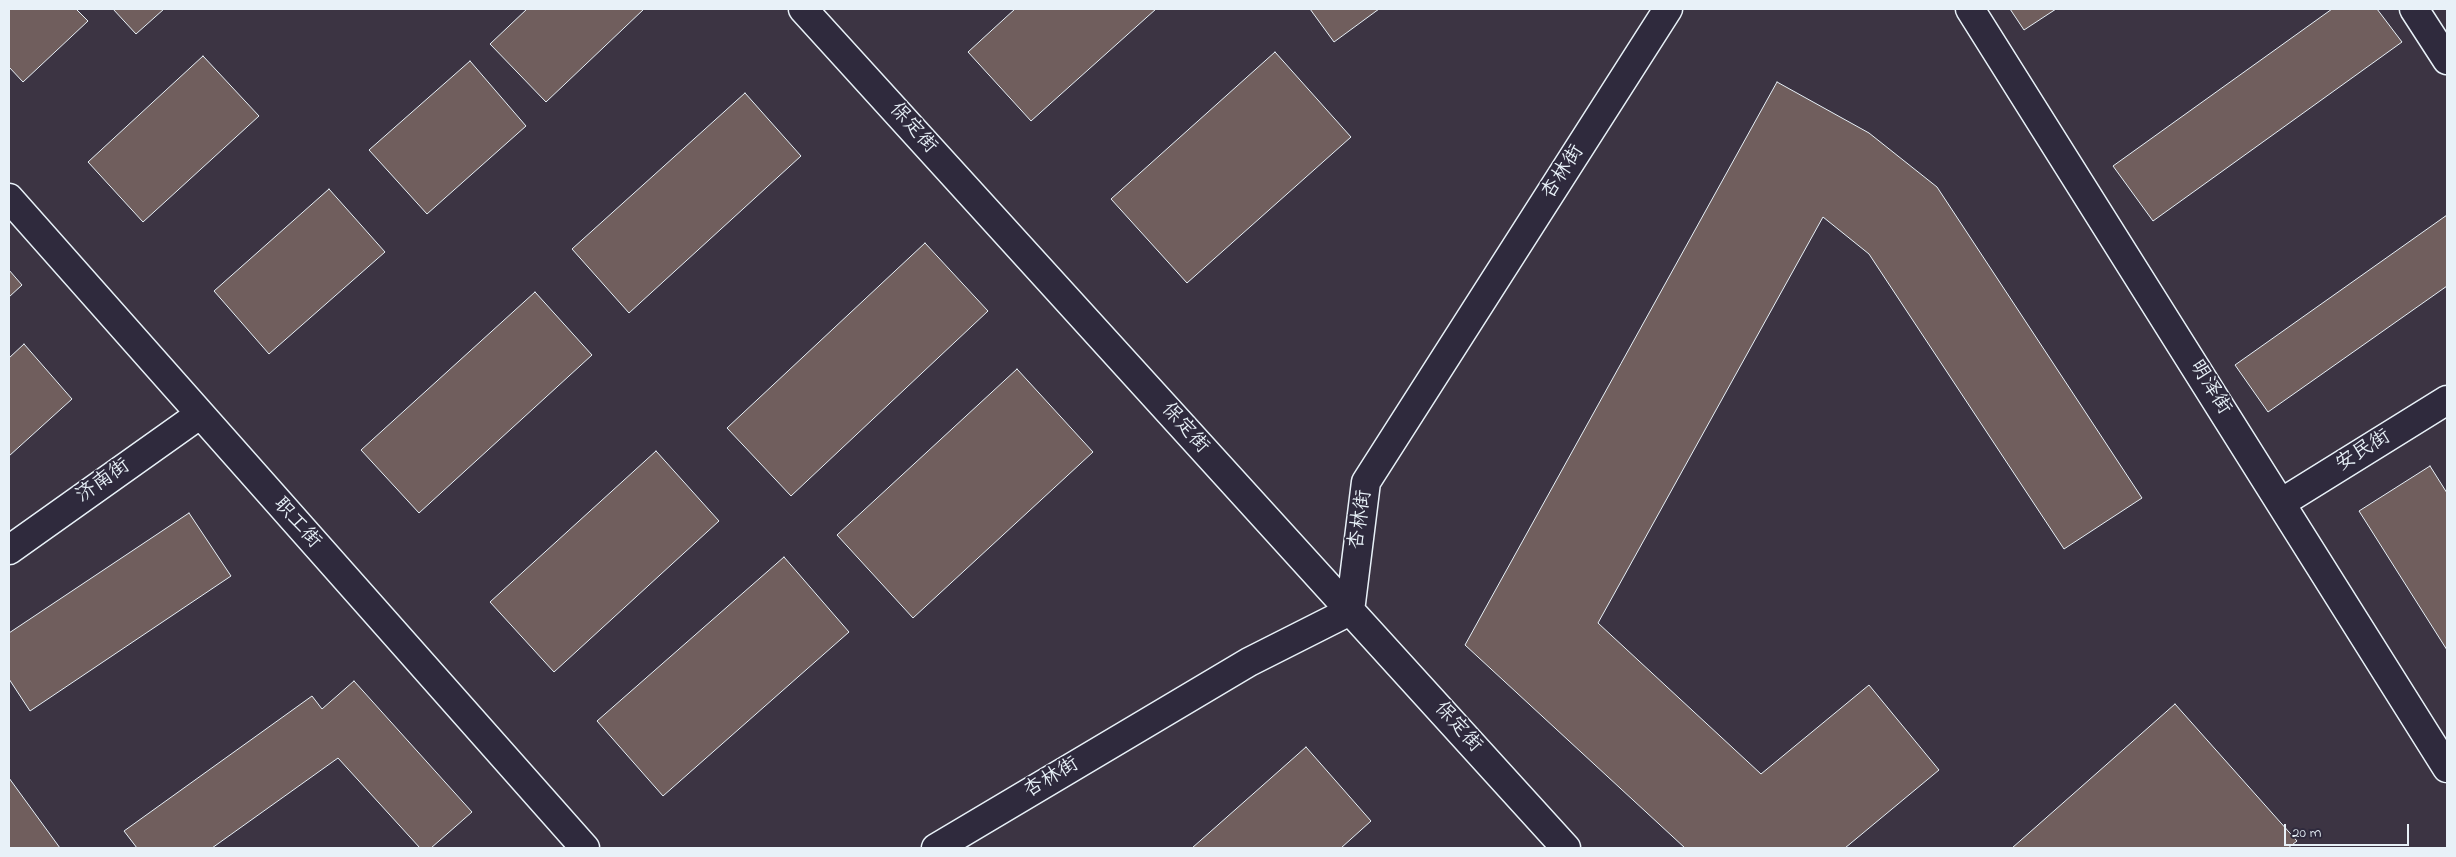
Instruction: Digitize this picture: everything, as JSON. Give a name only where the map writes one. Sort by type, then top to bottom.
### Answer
[{"type":"street","name":"保定街","points":[[803,9],[1566,848]]},
{"type":"street","name":"杏林街","points":[[936,848],[1249,662],[1350,611],[1366,482],[1668,9]]},
{"type":"street","name":"明泽街","points":[[1970,9],[2447,768]]},
{"type":"street","points":[[2414,9],[2447,60]]},
{"type":"street","name":"职工街","points":[[9,198],[199,415],[585,848]]},
{"type":"street","name":"安民街","points":[[2281,503],[2447,400]]},
{"type":"street","name":"济南街","points":[[9,550],[199,415]]},
{"type":"building","points":[[9,9],[76,9],[88,21],[23,82],[9,67]]},
{"type":"building","points":[[113,9],[164,9],[136,34]]},
{"type":"building","points":[[527,9],[644,9],[546,102],[490,44]]},
{"type":"building","points":[[1015,9],[1156,9],[1031,121],[968,52]]},
{"type":"building","points":[[1310,9],[1379,9],[1334,42]]},
{"type":"building","points":[[2010,9],[2056,9],[2024,30]]},
{"type":"building","points":[[2332,9],[2377,9],[2402,42],[2153,221],[2113,166]]},
{"type":"building","points":[[1275,52],[1351,137],[1187,283],[1111,199]]},
{"type":"building","points":[[203,56],[259,116],[143,222],[88,162]]},
{"type":"building","points":[[470,61],[526,126],[427,214],[369,150]]},
{"type":"building","points":[[1777,82],[1869,133],[1937,187],[2142,498],[2064,549],[1869,254],[1823,217],[1598,623],[1761,774],[1869,685],[1939,770],[1845,848],[1685,848],[1465,645]]},
{"type":"building","points":[[745,93],[801,156],[629,313],[572,249]]},
{"type":"building","points":[[329,189],[385,252],[269,354],[214,291]]},
{"type":"building","points":[[2447,215],[2447,286],[2268,412],[2235,365]]},
{"type":"building","points":[[925,243],[988,311],[791,496],[727,428]]},
{"type":"building","points":[[9,270],[22,285],[9,297]]},
{"type":"building","points":[[535,292],[592,355],[419,513],[361,450]]},
{"type":"building","points":[[24,344],[72,399],[9,456],[9,358]]},
{"type":"building","points":[[1017,369],[1093,452],[913,618],[837,535]]},
{"type":"building","points":[[656,451],[719,521],[554,672],[490,602]]},
{"type":"building","points":[[2430,466],[2447,493],[2447,650],[2359,511]]},
{"type":"building","points":[[189,513],[231,576],[30,711],[9,679],[9,633]]},
{"type":"building","points":[[784,557],[849,632],[663,796],[597,721]]},
{"type":"building","points":[[354,681],[472,812],[431,848],[420,848],[338,758],[212,848],[137,848],[124,831],[312,696],[322,709]]},
{"type":"building","points":[[2175,704],[2297,841],[2288,848],[2012,848]]},
{"type":"building","points":[[1306,747],[1371,821],[1341,848],[1192,848]]},
{"type":"building","points":[[9,778],[60,848],[9,848]]}]
